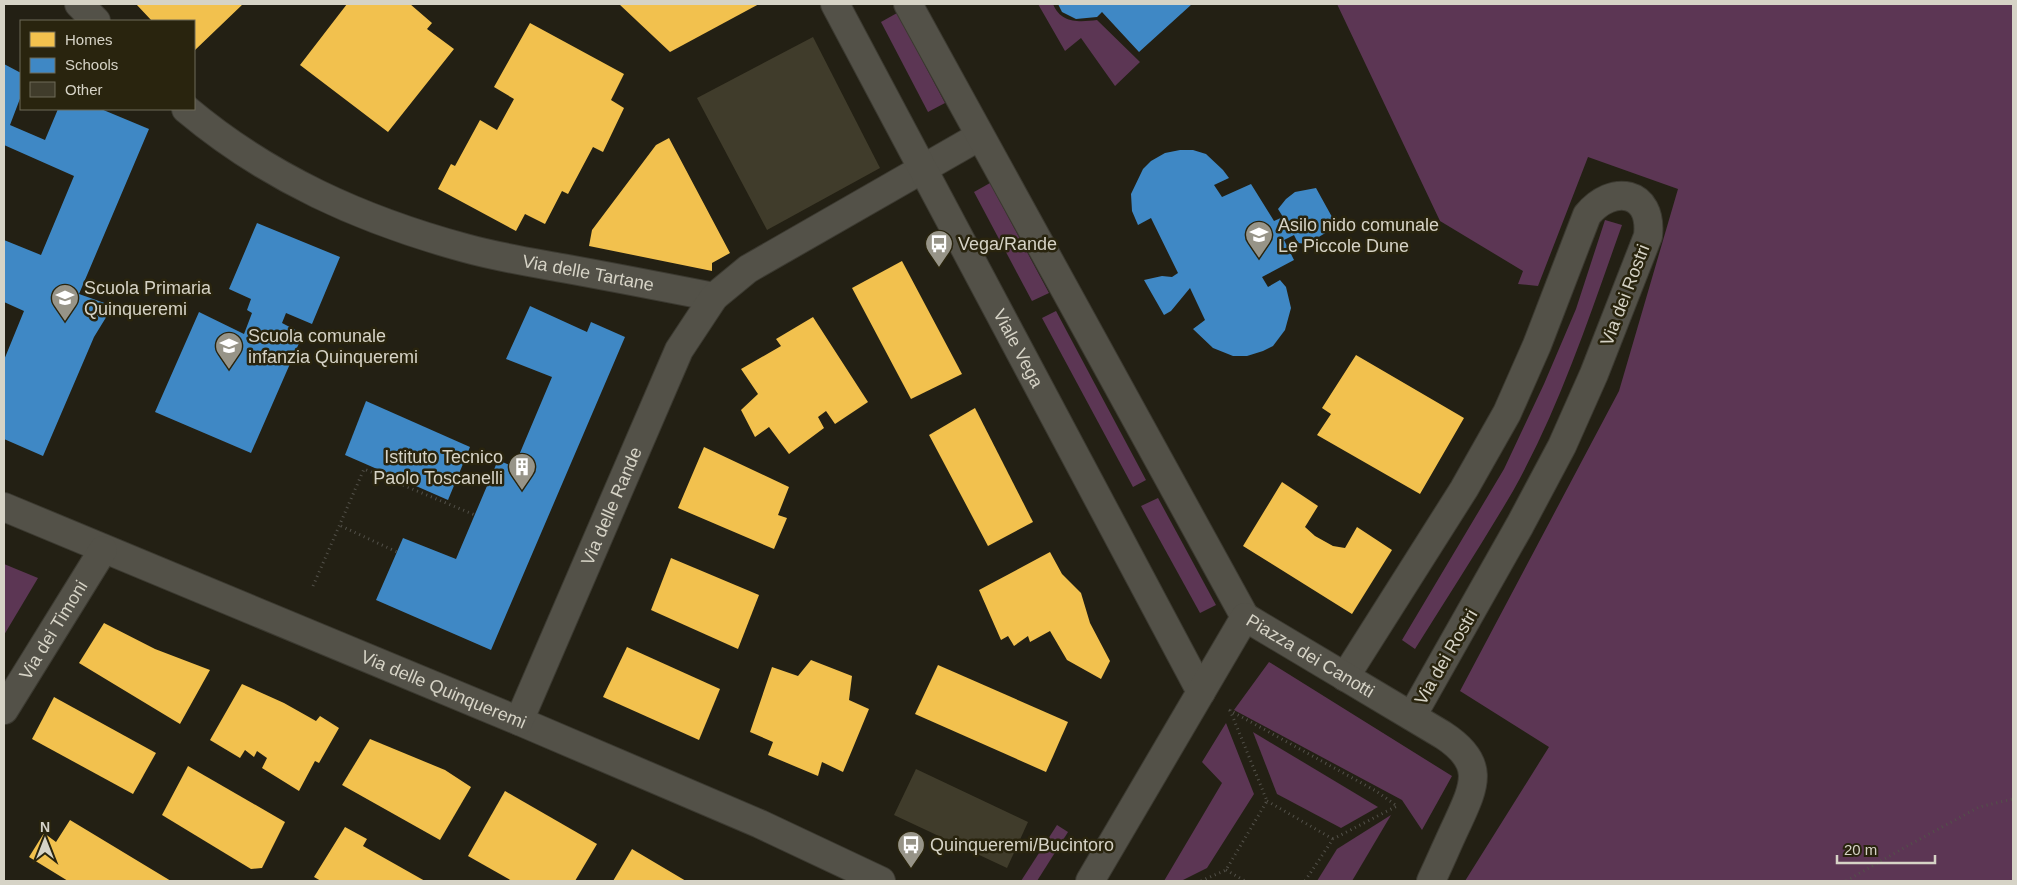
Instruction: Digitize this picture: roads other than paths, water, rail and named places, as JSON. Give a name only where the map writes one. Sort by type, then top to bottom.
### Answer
[{"type":"street","points":[[79,4],[95,20]]},
{"type":"street","name":"Viale Vega","points":[[835,4],[1201,692]]},
{"type":"street","points":[[908,4],[1245,617]]},
{"type":"street","name":"Via delle Tartane","points":[[187,110],[213,132],[270,170],[326,199],[398,227],[491,255],[714,296]]},
{"type":"street","points":[[714,296],[748,269],[980,136]]},
{"type":"street","name":"Via dei Rostri","points":[[1345,676],[1464,489],[1507,413],[1537,345],[1587,215],[1594,207],[1611,197],[1622,196],[1636,200],[1644,206],[1648,213],[1650,224],[1648,236],[1594,374],[1562,446],[1537,495],[1412,716]]},
{"type":"street","name":"Via delle Rande","points":[[519,721],[679,350],[714,296]]},
{"type":"street","name":"Via delle Quinqueremi","points":[[4,507],[103,550],[519,721],[760,824],[881,881]]},
{"type":"street","name":"Via dei Timoni","points":[[4,710],[103,550]]},
{"type":"street","name":"Piazza dei Canotti","points":[[1090,881],[1245,617],[1412,716],[1460,747],[1472,766],[1473,776],[1470,797],[1431,881]]},
{"type":"place","name":"Asilo nido comunale Le Piccole Dune","points":[[1259,259]]},
{"type":"place","name":"Vega/Rande","points":[[939,268]]},
{"type":"place","name":"Scuola Primaria Quinqueremi","points":[[65,322]]},
{"type":"place","name":"Scuola comunale infanzia Quinqueremi","points":[[229,370]]},
{"type":"place","name":"Istituto Tecnico Paolo Toscanelli","points":[[522,491]]},
{"type":"place","name":"Quinqueremi/Bucintoro","points":[[911,869]]}]
